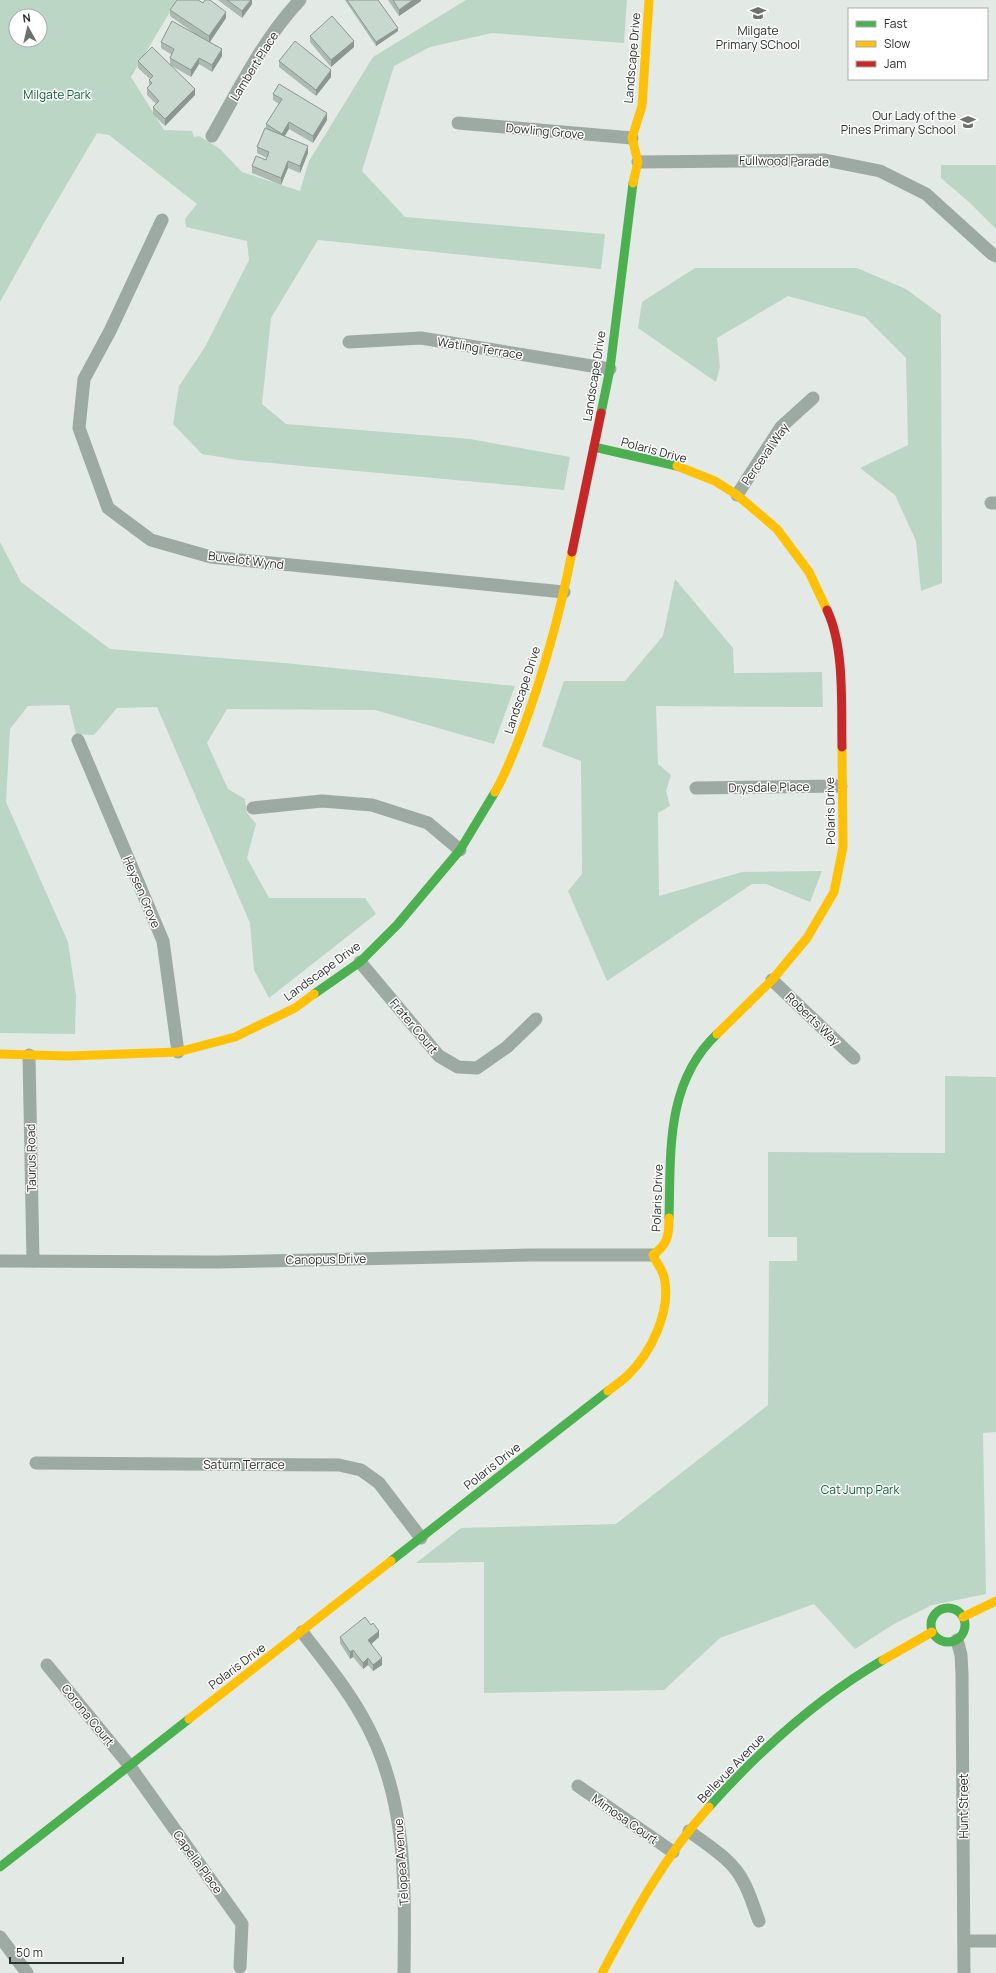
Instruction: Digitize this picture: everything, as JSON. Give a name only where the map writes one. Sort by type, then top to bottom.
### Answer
[{"type":"street","name":"Lambert Place","points":[[212,136],[262,50],[290,11],[300,0]]},
{"type":"street","name":"Landscape Drive","points":[[0,1054],[68,1056],[178,1052],[235,1037],[295,1008],[360,962],[397,925],[460,850],[504,776],[535,697],[564,592],[610,369],[631,189],[638,162],[632,138],[642,106],[649,0]]},
{"type":"street","name":"Dowling Grove","points":[[458,123],[632,138]]},
{"type":"street","name":"Fullwood Parade","points":[[638,162],[825,160],[880,171],[926,194],[996,256]]},
{"type":"street","name":"Buvelot Wynd","points":[[162,220],[110,331],[84,379],[79,428],[108,508],[151,540],[211,557],[564,592]]},
{"type":"street","name":"Watling Terrace","points":[[349,342],[421,338],[610,369]]},
{"type":"street","name":"Perceval Way","points":[[737,495],[781,427],[813,398]]},
{"type":"street","name":"Polaris Drive","points":[[0,1867],[128,1765],[302,1632],[628,1375],[644,1356],[657,1330],[666,1303],[664,1277],[652,1255],[663,1248],[669,1235],[672,1127],[684,1080],[709,1041],[772,980],[807,938],[834,892],[843,848],[841,786],[841,671],[832,620],[810,572],[777,529],[737,495],[715,481],[668,463],[594,447]]},
{"type":"street","name":"Heysen Grove","points":[[78,740],[163,942],[178,1052]]},
{"type":"street","name":"Drysdale Place","points":[[696,788],[841,786]]},
{"type":"street","points":[[253,808],[322,801],[372,805],[428,823],[460,850]]},
{"type":"street","name":"Frater Court","points":[[360,962],[439,1056],[458,1067],[478,1068],[507,1047],[536,1019]]},
{"type":"street","name":"Roberts Way","points":[[772,980],[854,1058]]},
{"type":"street","name":"Taurus Road","points":[[29,1055],[33,1261]]},
{"type":"street","name":"Canopus Drive","points":[[0,1261],[217,1262],[531,1254],[652,1255]]},
{"type":"street","name":"Saturn Terrace","points":[[36,1463],[339,1465],[361,1470],[379,1483],[420,1538]]},
{"type":"street","points":[[964,1617],[996,1601]]},
{"type":"street","points":[[947,1607],[954,1608],[964,1617],[964,1630],[957,1640],[943,1641],[937,1638],[932,1632],[932,1619],[941,1609],[947,1607]]},
{"type":"street","name":"Telopea Avenue","points":[[302,1632],[344,1688],[363,1717],[389,1779],[399,1820],[404,1864],[404,1973]]},
{"type":"street","name":"Bellevue Avenue","points":[[602,1973],[646,1891],[689,1831],[734,1779],[791,1726],[830,1694],[853,1678],[932,1632]]},
{"type":"street","name":"Hunt Street","points":[[957,1640],[961,1655],[962,1674],[964,1973]]},
{"type":"street","name":"Corona Court","points":[[47,1665],[128,1765]]},
{"type":"street","name":"Capella Place","points":[[128,1765],[242,1924],[240,1967]]},
{"type":"street","name":"Mimosa Court","points":[[578,1786],[673,1852]]},
{"type":"street","points":[[689,1831],[723,1857],[738,1873],[747,1888],[759,1921]]},
{"type":"street","points":[[0,1938],[27,1973]]},
{"type":"street","points":[[964,1941],[996,1941]]},
{"type":"green space","name":"Milgate Park","points":[[0,0],[177,0],[131,77],[164,130],[192,131],[194,137],[199,136],[220,149],[242,172],[300,191],[309,161],[373,57],[466,0],[627,0],[624,43],[492,33],[430,47],[394,66],[362,171],[405,217],[605,234],[601,269],[318,240],[271,318],[262,404],[286,424],[470,439],[570,457],[564,490],[238,460],[202,454],[173,424],[179,386],[205,347],[249,260],[247,241],[186,227],[185,219],[197,204],[109,135],[97,133],[0,302]]},
{"type":"green space","points":[[941,165],[996,165],[996,229],[969,202],[941,178]]},
{"type":"green space","points":[[695,268],[857,268],[906,289],[941,315],[942,583],[921,591],[916,541],[895,495],[860,468],[908,445],[906,358],[865,317],[788,296],[717,338],[720,367],[716,382],[638,328],[642,302]]},
{"type":"green space","points":[[0,542],[21,582],[110,649],[284,663],[515,686],[494,744],[375,710],[227,709],[207,743],[228,789],[245,799],[247,813],[256,824],[247,858],[269,898],[365,898],[376,914],[269,998],[254,970],[250,923],[157,707],[117,708],[94,735],[76,734],[69,705],[28,706],[10,729],[6,802],[68,942],[76,996],[75,1034],[0,1033]]},
{"type":"green space","points":[[675,579],[733,648],[734,673],[822,672],[823,707],[656,706],[658,764],[671,775],[666,791],[670,806],[658,813],[659,896],[742,872],[822,871],[810,902],[766,884],[752,884],[607,981],[568,891],[582,874],[581,761],[542,746],[564,681],[625,681],[663,636]]},
{"type":"green space","name":"Cat Jump Park","points":[[945,1076],[996,1077],[996,1432],[983,1433],[986,1594],[932,1605],[894,1624],[855,1649],[814,1604],[720,1638],[664,1690],[484,1693],[484,1562],[416,1563],[461,1528],[616,1524],[768,1405],[769,1261],[797,1261],[797,1237],[768,1237],[768,1152],[945,1153]]},
{"type":"building","points":[[177,0],[198,0],[203,3],[205,0],[210,0],[226,12],[209,36],[170,10]]},
{"type":"building","points":[[227,0],[251,0],[242,11]]},
{"type":"building","points":[[347,0],[378,0],[398,28],[376,42]]},
{"type":"building","points":[[393,0],[413,0],[399,10]]},
{"type":"building","points":[[332,16],[354,41],[331,60],[310,36]]},
{"type":"building","points":[[172,21],[222,49],[212,65],[199,58],[191,70],[170,58],[174,49],[161,42]]},
{"type":"building","points":[[295,41],[331,70],[316,90],[279,61]]},
{"type":"building","points":[[152,47],[195,89],[165,119],[153,107],[159,101],[147,88],[152,83],[149,80],[153,76],[138,61]]},
{"type":"building","points":[[279,84],[327,113],[313,136],[289,122],[282,134],[266,124],[282,99],[273,94]]},
{"type":"building","points":[[265,128],[308,146],[300,166],[288,161],[281,178],[252,166],[256,156],[266,160],[269,152],[257,147]]},
{"type":"building","points":[[365,1617],[371,1625],[373,1623],[379,1631],[368,1640],[382,1658],[373,1665],[368,1658],[363,1663],[353,1650],[350,1652],[340,1637]]},
{"type":"traffic: fast","points":[[601,413],[610,369],[633,183]]},
{"type":"traffic: fast","points":[[594,447],[677,466]]},
{"type":"traffic: fast","points":[[314,994],[360,962],[397,925],[460,850],[495,792]]},
{"type":"traffic: fast","points":[[669,1218],[671,1144],[679,1097],[688,1074],[700,1053],[717,1034]]},
{"type":"traffic: fast","points":[[391,1561],[608,1391]]},
{"type":"traffic: fast","points":[[951,1608],[960,1613],[964,1618],[965,1625],[964,1632],[960,1637],[955,1641],[945,1642],[941,1641],[932,1632],[931,1622],[932,1618],[941,1609],[951,1608]]},
{"type":"traffic: fast","points":[[709,1807],[748,1765],[790,1727],[835,1691],[883,1660]]},
{"type":"traffic: fast","points":[[0,1867],[189,1719]]},
{"type":"traffic: slow","points":[[633,183],[638,162],[632,138],[642,106],[649,0]]},
{"type":"traffic: slow","points":[[677,466],[715,481],[737,495],[777,529],[809,572],[827,610]]},
{"type":"traffic: slow","points":[[495,792],[503,778],[521,734],[537,689],[562,598],[572,552]]},
{"type":"traffic: slow","points":[[717,1034],[772,980],[807,938],[834,892],[843,847],[842,747]]},
{"type":"traffic: slow","points":[[0,1054],[68,1056],[178,1052],[235,1037],[295,1008],[314,994]]},
{"type":"traffic: slow","points":[[608,1391],[626,1377],[636,1366],[652,1343],[658,1330],[665,1303],[666,1290],[663,1274],[653,1255],[662,1247],[667,1239],[669,1218]]},
{"type":"traffic: slow","points":[[189,1719],[391,1561]]},
{"type":"traffic: slow","points":[[963,1617],[996,1601]]},
{"type":"traffic: slow","points":[[883,1660],[932,1632]]},
{"type":"traffic: slow","points":[[602,1973],[650,1887],[678,1846],[709,1807]]},
{"type":"traffic: jam","points":[[572,552],[601,413]]},
{"type":"traffic: jam","points":[[827,610],[833,625],[837,642],[841,677],[842,747]]},
{"type":"place","name":"Milgate Primary SChool","points":[[758,13]]},
{"type":"place","name":"Our Lady of the Pines Primary School","points":[[968,122]]}]
